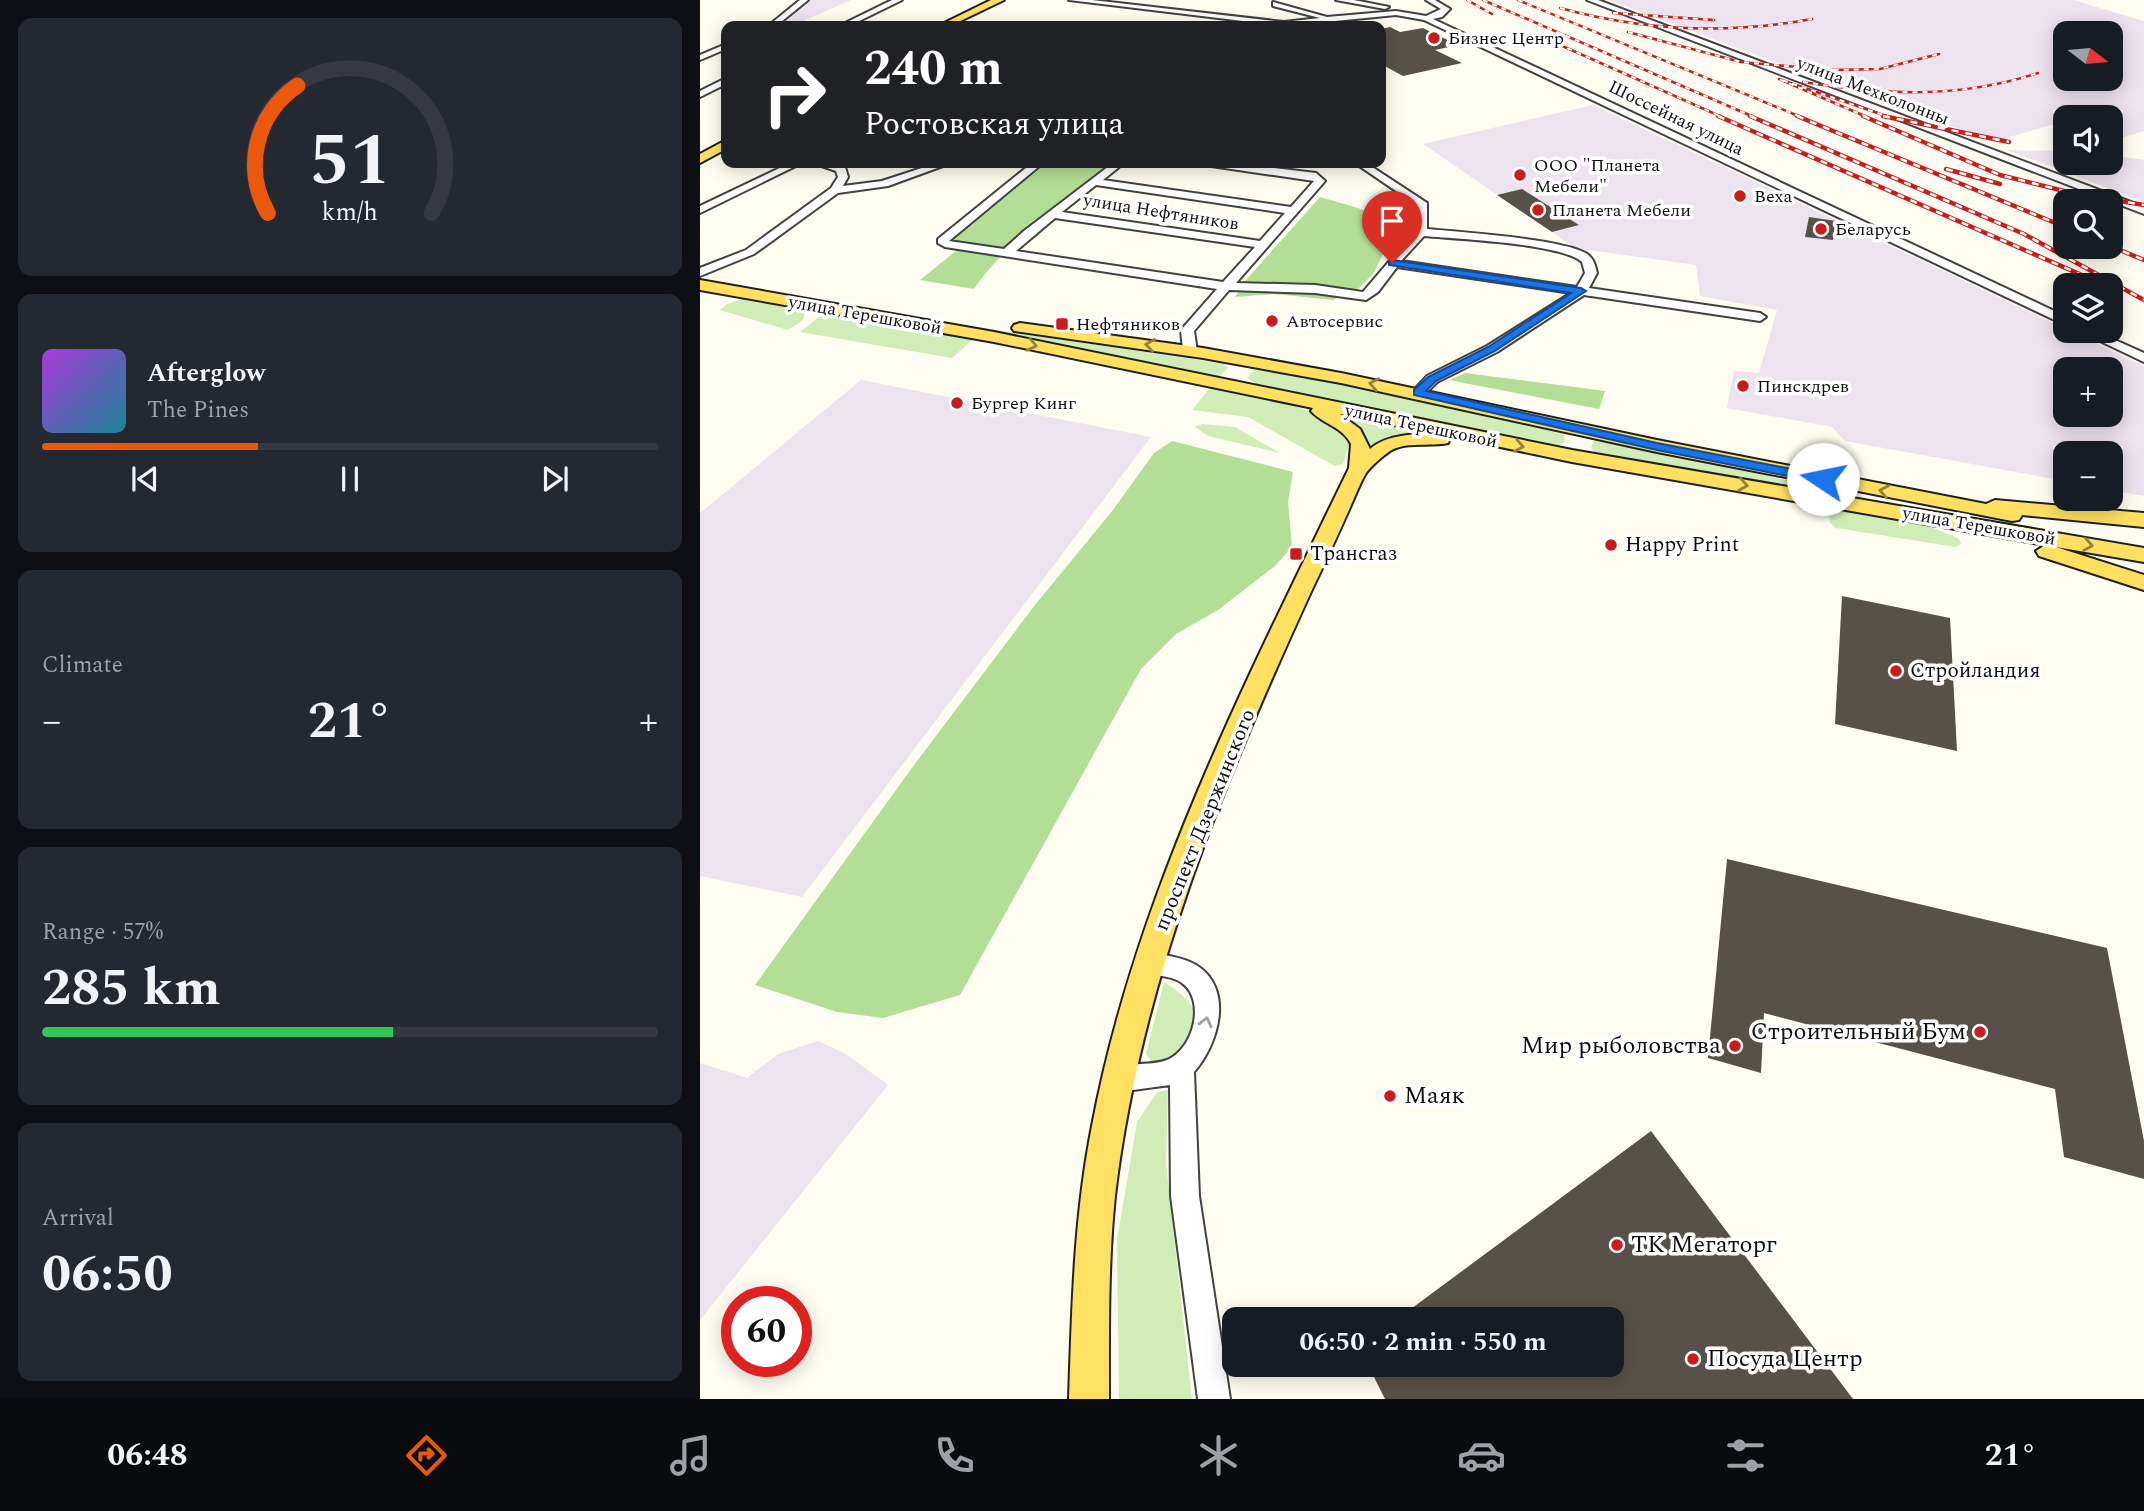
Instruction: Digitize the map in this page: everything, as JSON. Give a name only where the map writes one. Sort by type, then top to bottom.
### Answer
[{"type":"main road","points":[[954,21],[999,0]]},
{"type":"main road","points":[[700,159],[721,147]]},
{"type":"main road","name":"улица Терешковой","points":[[705,270],[1006,326],[1191,351],[1418,393],[1921,507]]},
{"type":"main road","name":"улица Терешковой","points":[[700,285],[994,337],[1572,456],[2144,539]]},
{"type":"main road","points":[[1236,387],[1233,381],[1236,373],[1251,361]]},
{"type":"main road","points":[[1300,401],[1335,418],[1351,432],[1360,445],[1359,468]]},
{"type":"main road","points":[[1572,456],[1583,429]]},
{"type":"main road","points":[[1359,468],[1385,446],[1403,442],[1436,439],[1491,441]]},
{"type":"main road","name":"проспект Дзержинского","points":[[1089,1399],[1091,1266],[1102,1169],[1118,1078],[1149,964],[1173,890],[1219,775],[1359,468]]},
{"type":"main road","points":[[1966,515],[2006,506],[2144,520]]},
{"type":"main road","points":[[1966,515],[2144,583]]},
{"type":"main road","name":"улица Терешковой","points":[[1966,515],[2144,555]]},
{"type":"street","points":[[778,21],[804,0]]},
{"type":"street","points":[[854,21],[898,0]]},
{"type":"street","name":"Шоссейная улица","points":[[1073,0],[1258,21]]},
{"type":"street","points":[[1098,3],[1112,0]]},
{"type":"street","points":[[1340,0],[1398,9],[1406,14]]},
{"type":"street","points":[[1426,18],[1438,15],[1446,9],[1430,0]]},
{"type":"street","name":"улица Мехколонны","points":[[1591,0],[2144,211]]},
{"type":"street","points":[[1276,4],[1335,20]]},
{"type":"street","name":"Шоссейная улица","points":[[1325,21],[1406,14],[1426,18],[2053,315]]},
{"type":"street","points":[[700,58],[721,48]]},
{"type":"street","points":[[700,94],[721,84]]},
{"type":"street","points":[[700,210],[787,168]]},
{"type":"street","points":[[705,270],[750,252],[835,190],[843,177],[841,169],[837,168]]},
{"type":"street","points":[[835,190],[884,184],[931,168]]},
{"type":"street","points":[[1032,168],[942,241],[945,244],[1006,254],[1224,286],[1315,289],[1366,296],[1376,288],[1406,242],[1421,232],[1495,239],[1581,255],[1588,261],[1591,273],[1581,291],[1492,349],[1432,379],[1418,393]]},
{"type":"street","points":[[1006,254],[1112,168]]},
{"type":"street","points":[[1191,351],[1187,330],[1320,181],[1316,176],[1251,168]]},
{"type":"street","points":[[1368,168],[1423,205],[1421,232]]},
{"type":"street","points":[[1094,182],[1294,211]]},
{"type":"street","name":"улица Нефтяников","points":[[1054,214],[1263,245]]},
{"type":"street","points":[[1392,263],[1760,317]]},
{"type":"street","points":[[2111,343],[2144,358]]},
{"type":"street","points":[[1118,1078],[1161,1076],[1180,1067],[1194,1052],[1205,1029],[1209,1008],[1205,992],[1194,979],[1178,968],[1149,964]]},
{"type":"street","points":[[1180,1067],[1185,1091],[1185,1193],[1201,1326],[1214,1399]]},
{"type":"shaded area","points":[[809,0],[851,0],[804,21],[782,21]]},
{"type":"shaded area","points":[[1609,0],[2073,0],[2144,21],[2144,131],[2123,137],[2123,105],[2053,105],[2053,124],[1996,141],[1903,110]]},
{"type":"shaded area","points":[[1593,105],[2053,323],[2053,343],[2095,343],[2144,366],[2144,496],[2123,492],[2123,441],[2053,441],[2053,479],[1845,441],[1832,427],[1727,408],[1734,371],[1759,373],[1777,310],[1700,296],[1696,265],[1575,248],[1423,144]]},
{"type":"shaded area","points":[[2007,150],[2053,151],[2053,167]]},
{"type":"shaded area","points":[[2123,157],[2144,160],[2144,202],[2123,194],[2123,189],[2110,189],[2073,175],[2123,175]]},
{"type":"shaded area","points":[[861,380],[1151,437],[802,897],[700,876],[700,513]]},
{"type":"shaded area","points":[[818,1041],[846,1054],[888,1085],[727,1286],[721,1286],[721,1294],[700,1320],[700,1063],[747,1078],[778,1054]]},
{"type":"green space","points":[[1039,168],[1107,168],[1021,237],[988,270],[974,289],[920,280],[956,251],[950,240]]},
{"type":"green space","points":[[1320,197],[1358,208],[1397,226],[1373,274],[1359,288],[1333,300],[1274,294],[1235,297],[1246,280]]},
{"type":"green space","points":[[745,298],[806,310],[803,320],[788,330],[720,310],[727,304]]},
{"type":"green space","points":[[824,313],[973,339],[952,358],[800,332]]},
{"type":"green space","points":[[943,322],[1224,364],[1228,368],[1220,376],[1210,377]]},
{"type":"green space","points":[[1254,370],[1269,370],[1549,428],[1560,431],[1565,437],[1564,443],[1557,447],[1541,444],[1257,384],[1247,378]]},
{"type":"green space","points":[[1465,373],[1605,391],[1599,409],[1449,380]]},
{"type":"green space","points":[[1210,388],[1276,401],[1323,418],[1337,429],[1349,444],[1343,464],[1335,466],[1248,417],[1192,410]]},
{"type":"green space","points":[[1345,417],[1423,434],[1383,441],[1368,449],[1358,428]]},
{"type":"green space","points":[[1202,424],[1235,427],[1280,453],[1208,436],[1195,427]]},
{"type":"green space","points":[[1172,441],[1293,472],[1288,502],[1292,547],[1275,566],[1218,610],[1176,634],[1141,669],[960,995],[883,1018],[837,1012],[755,985],[917,761],[1035,605],[1113,510],[1154,453]]},
{"type":"green space","points":[[1594,441],[1608,441],[1873,499],[1596,454],[1591,448]]},
{"type":"green space","points":[[1841,509],[1916,523],[1959,539],[1961,544],[1956,547],[1836,528],[1830,523],[1829,516],[1832,511]]},
{"type":"green space","points":[[1164,982],[1189,1002],[1196,1019],[1186,1045],[1175,1057],[1164,1062],[1152,1062],[1146,1054]]},
{"type":"green space","points":[[1168,1090],[1166,1163],[1192,1399],[1119,1399],[1117,1240],[1137,1122],[1157,1092]]},
{"type":"building","points":[[1386,28],[1400,32],[1423,28],[1458,45],[1435,50],[1462,63],[1403,76],[1386,67]]},
{"type":"building","name":"Планета Мебели","points":[[1522,189],[1579,225],[1552,232],[1497,195]]},
{"type":"building","name":"Беларусь","points":[[1809,217],[1836,221],[1833,240],[1805,237]]},
{"type":"building","name":"Стройландия","points":[[1842,596],[1950,618],[1957,751],[1835,724]]},
{"type":"building","name":"Строительный Бум","points":[[1727,859],[2107,948],[2144,1141],[2144,1179],[2064,1157],[2055,1089],[1764,1013],[1761,1073],[1708,1058]]},
{"type":"building","name":"ТК Мегаторг","points":[[1651,1131],[1853,1399],[1385,1399],[1374,1377],[1624,1377],[1624,1307],[1414,1307]]},
{"type":"railway","points":[[1467,0],[1492,14]]},
{"type":"railway","points":[[1483,0],[1754,117]]},
{"type":"railway","points":[[1518,0],[1801,117]]},
{"type":"railway","points":[[1560,8],[1623,22],[1685,28],[1748,27],[1812,19]]},
{"type":"railway","points":[[1613,13],[1714,20]]},
{"type":"railway","points":[[1628,32],[1741,62],[1831,70],[1880,69],[1939,54]]},
{"type":"railway","points":[[1549,40],[1722,117]]},
{"type":"railway","points":[[1803,82],[1892,92],[1950,91],[2038,73]]},
{"type":"railway","points":[[1867,117],[1779,79],[1889,117]]},
{"type":"railway","points":[[1718,116],[2077,273]]},
{"type":"railway","points":[[1750,116],[2024,234],[2144,300]]},
{"type":"railway","points":[[1797,116],[2053,222]]},
{"type":"railway","points":[[1863,116],[2000,175],[2072,193],[2144,205]]},
{"type":"railway","points":[[1883,116],[2009,142]]},
{"type":"railway","points":[[1946,169],[2000,184]]},
{"type":"railway","points":[[2123,251],[2144,260]]},
{"type":"place","name":"Бизнес Центр","points":[[1434,38]]},
{"type":"place","name":"ООО \"Планета Мебели\"","points":[[1520,175]]},
{"type":"place","name":"Веха","points":[[1740,196]]},
{"type":"place","name":"Планета Мебели","points":[[1538,210]]},
{"type":"place","name":"Беларусь","points":[[1821,229]]},
{"type":"place","name":"Автосервис","points":[[1272,321]]},
{"type":"place","name":"Нефтяников","points":[[1062,324]]},
{"type":"place","name":"Пинскдрев","points":[[1743,386]]},
{"type":"place","name":"Бургер Кинг","points":[[957,403]]},
{"type":"place","name":"Happy Print","points":[[1611,545]]},
{"type":"place","name":"Трансгаз","points":[[1296,554]]},
{"type":"place","name":"Стройландия","points":[[1896,671]]},
{"type":"place","name":"Строительный Бум","points":[[1980,1032]]},
{"type":"place","name":"Мир рыболовства","points":[[1735,1046]]},
{"type":"place","name":"Маяк","points":[[1390,1096]]},
{"type":"place","name":"ТК Мегаторг","points":[[1617,1245]]},
{"type":"place","name":"Посуда Центр","points":[[1693,1359]]},
{"type":"route","points":[[1392,263],[1581,291],[1568,302],[1492,349],[1432,379],[1418,393],[1657,446],[1823,479]]}]
